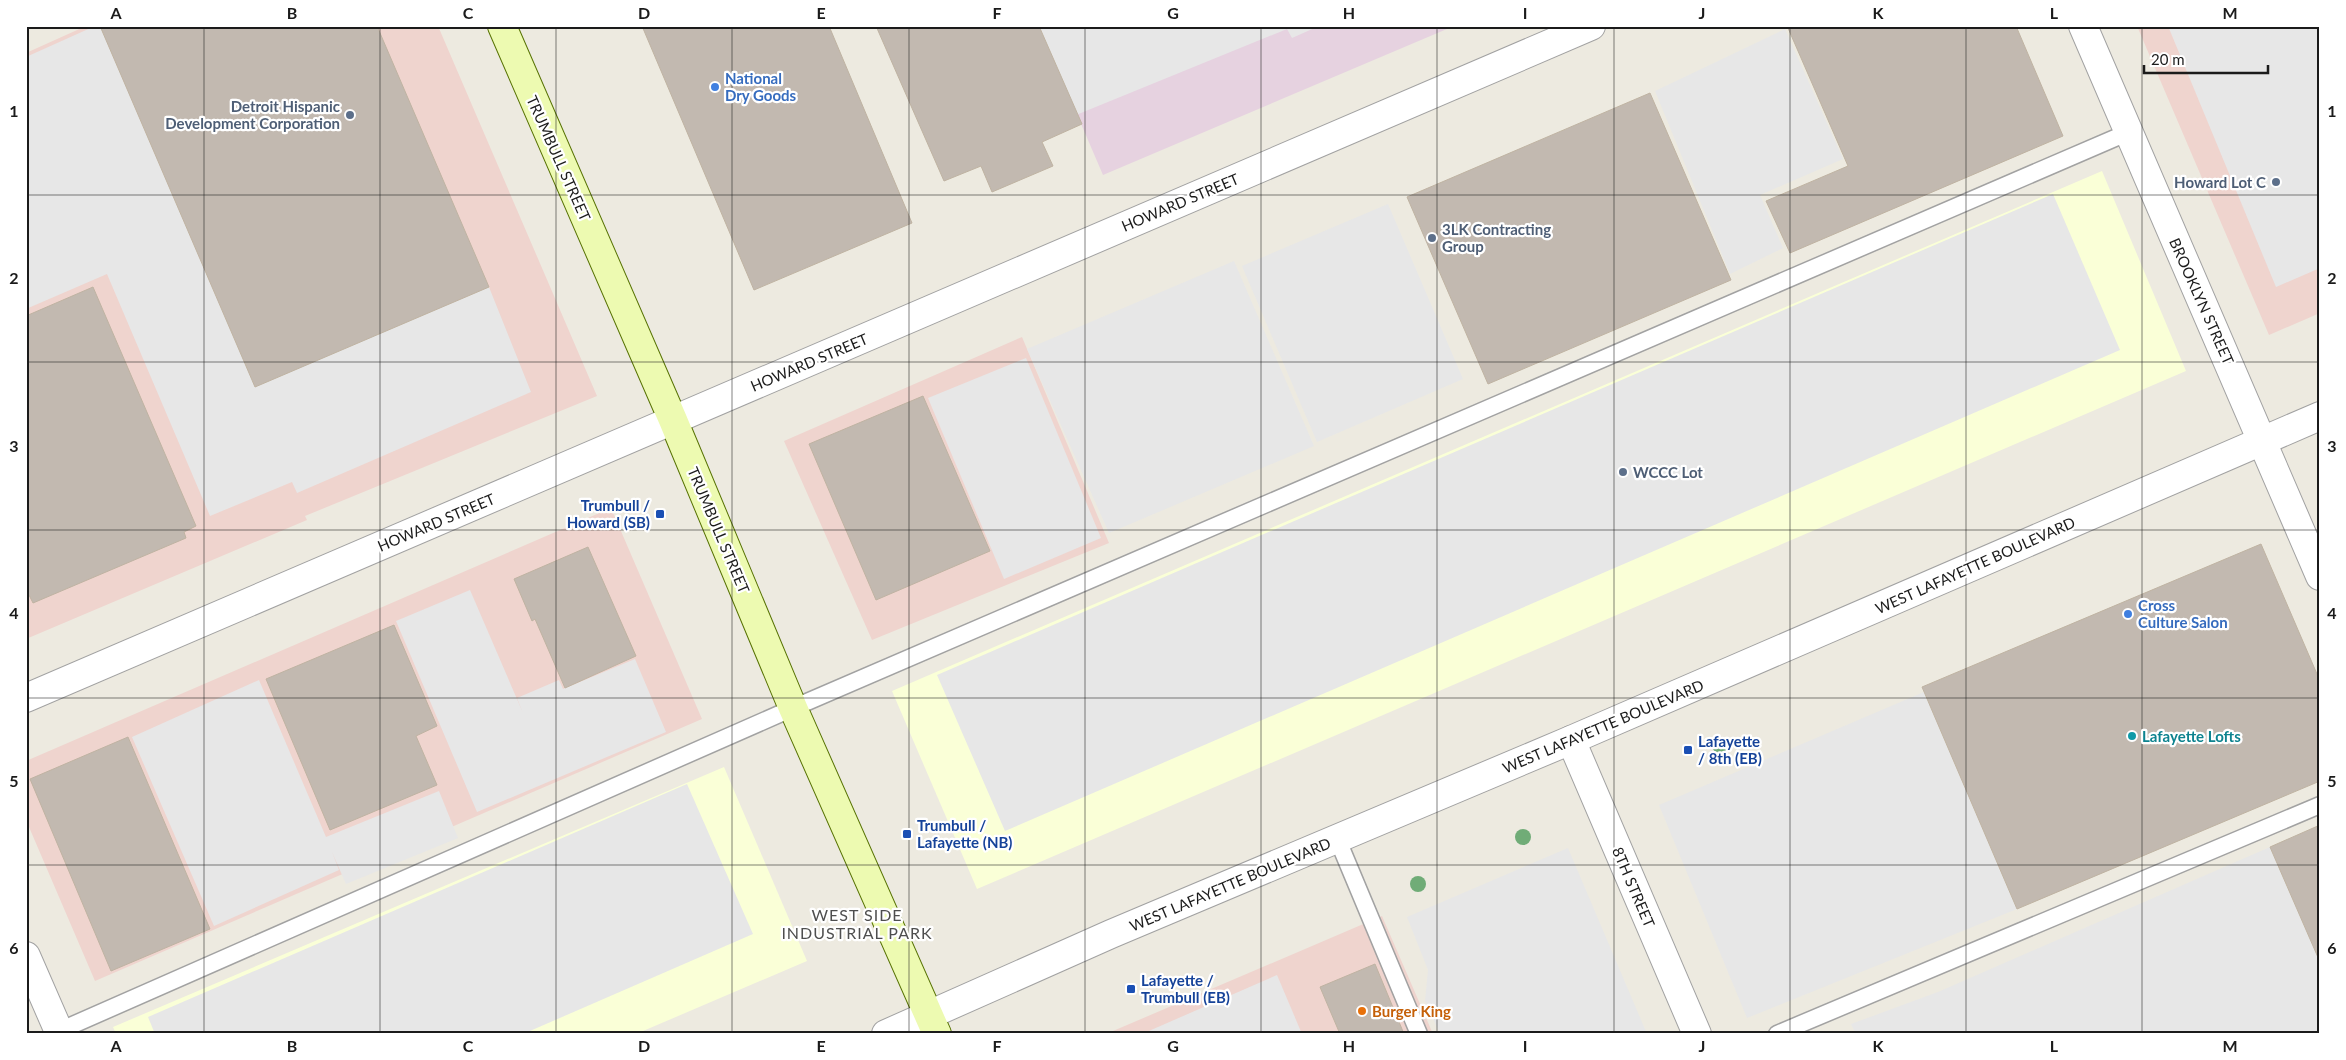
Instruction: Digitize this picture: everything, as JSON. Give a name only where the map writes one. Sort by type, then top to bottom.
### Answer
[{"type":"street","name":"TRUMBULL STREET","points":[[502,26],[673,420],[793,708],[933,1025]]},
{"type":"street","name":"HOWARD STREET","points":[[26,698],[1591,26]]},
{"type":"street","name":"BROOKLYN STREET","points":[[2083,26],[2320,576]]},
{"type":"street","name":"WEST LAFAYETTE BOULEVARD","points":[[886,1034],[933,1025],[1111,934],[1571,740],[2320,416]]},
{"type":"street","name":"8TH STREET","points":[[1571,740],[1697,1034]]},
{"type":"street","points":[[26,956],[60,1032]]},
{"type":"lane","points":[[60,1032],[793,708],[2129,132]]},
{"type":"lane","points":[[1777,1034],[2320,804]]},
{"type":"lane","points":[[1337,838],[1419,1034]]},
{"type":"shaded area","points":[[86,26],[438,26],[597,396],[305,516],[307,520],[26,639],[26,53]]},
{"type":"shaded area","points":[[95,26],[100,26],[255,386],[489,287],[531,392],[297,493],[292,482],[210,516],[107,274],[26,309],[26,57]]},
{"type":"shaded area","points":[[1039,26],[1454,26],[1103,175]]},
{"type":"shaded area","points":[[1039,26],[1319,26],[1292,38],[1287,29],[1076,115]]},
{"type":"shaded area","name":"Howard Lot C","points":[[2137,26],[2320,26],[2320,313],[2269,335]]},
{"type":"shaded area","name":"Howard Lot C","points":[[2168,26],[2320,26],[2320,268],[2276,287]]},
{"type":"shaded area","points":[[1785,29],[1843,159],[1760,195],[1783,248],[1730,274],[1655,91]]},
{"type":"shaded area","name":"WCCC Lot","points":[[2102,171],[2186,371],[977,889],[892,691]]},
{"type":"shaded area","name":"WCCC Lot","points":[[2053,194],[2120,350],[1005,831],[937,675]]},
{"type":"shaded area","points":[[1388,204],[1463,379],[1317,442],[1242,266]]},
{"type":"shaded area","points":[[1234,261],[1314,446],[1109,533],[1027,349]]},
{"type":"shaded area","points":[[1022,337],[1109,543],[872,640],[784,441]]},
{"type":"shaded area","points":[[1026,358],[1101,538],[1004,579],[928,398]]},
{"type":"shaded area","points":[[611,508],[702,719],[95,981],[26,820],[26,761]]},
{"type":"shaded area","points":[[470,590],[523,713],[517,698],[559,680],[563,689],[635,659],[666,732],[477,812],[396,621]]},
{"type":"shaded area","points":[[259,680],[326,837],[439,791],[458,838],[346,884],[332,852],[339,870],[214,926],[132,737]]},
{"type":"shaded area","points":[[1924,692],[2017,909],[1747,1018],[1659,805]]},
{"type":"shaded area","points":[[724,767],[807,961],[636,1034],[116,1034],[113,1027]]},
{"type":"shaded area","points":[[687,784],[753,934],[523,1034],[155,1034],[148,1017]]},
{"type":"shaded area","points":[[2270,847],[2320,962],[2320,1034],[1856,1034],[1851,1024],[1938,992]]},
{"type":"shaded area","points":[[1568,848],[1647,1034],[1440,1034],[1425,1001],[1428,970],[1407,917]]},
{"type":"shaded area","points":[[1382,916],[1433,1034],[1106,1034]]},
{"type":"shaded area","points":[[1277,975],[1302,1034],[1142,1034]]},
{"type":"building","points":[[100,26],[377,26],[489,287],[255,387]]},
{"type":"building","points":[[642,26],[829,26],[912,223],[754,290]]},
{"type":"building","points":[[876,26],[1039,26],[1082,124],[1042,142],[1053,166],[992,192],[981,166],[944,181]]},
{"type":"building","points":[[1792,26],[2016,26],[2063,136],[1790,253],[1766,201],[1848,166],[1788,28]]},
{"type":"building","points":[[1650,93],[1731,280],[1488,384],[1407,197]]},
{"type":"building","points":[[93,287],[196,526],[184,532],[186,538],[33,603],[29,595],[26,596],[26,316]]},
{"type":"building","points":[[923,396],[990,551],[876,600],[809,444]]},
{"type":"building","name":"Lafayette Lofts","points":[[2261,544],[2320,681],[2320,781],[2017,909],[1922,687]]},
{"type":"building","points":[[588,547],[636,656],[565,688],[535,619],[532,621],[514,579]]},
{"type":"building","points":[[394,625],[437,726],[416,736],[437,785],[330,830],[266,679]]},
{"type":"building","points":[[128,737],[210,929],[111,971],[30,779]]},
{"type":"building","points":[[2320,825],[2320,962],[2270,847]]},
{"type":"building","name":"Burger King","points":[[1375,964],[1404,1034],[1340,1034],[1320,987]]},
{"type":"place","name":"National Dry Goods","points":[[715,87]]},
{"type":"place","name":"Detroit Hispanic Development Corporation","points":[[350,115]]},
{"type":"place","name":"Howard Lot C","points":[[2276,182]]},
{"type":"place","name":"3LK Contracting Group","points":[[1432,238]]},
{"type":"place","name":"WCCC Lot","points":[[1623,472]]},
{"type":"place","name":"Trumbull / Howard (SB)","points":[[660,514]]},
{"type":"place","name":"Cross Culture Salon","points":[[2128,614]]},
{"type":"place","name":"Lafayette Lofts","points":[[2132,736]]},
{"type":"place","name":"Lafayette / 8th (EB)","points":[[1688,750]]},
{"type":"place","name":"Trumbull / Lafayette (NB)","points":[[907,834]]},
{"type":"place","name":"Lafayette / Trumbull (EB)","points":[[1131,989]]},
{"type":"place","name":"Burger King","points":[[1362,1011]]},
{"type":"district","name":"WEST SIDE INDUSTRIAL PARK","points":[[857,923]]}]
